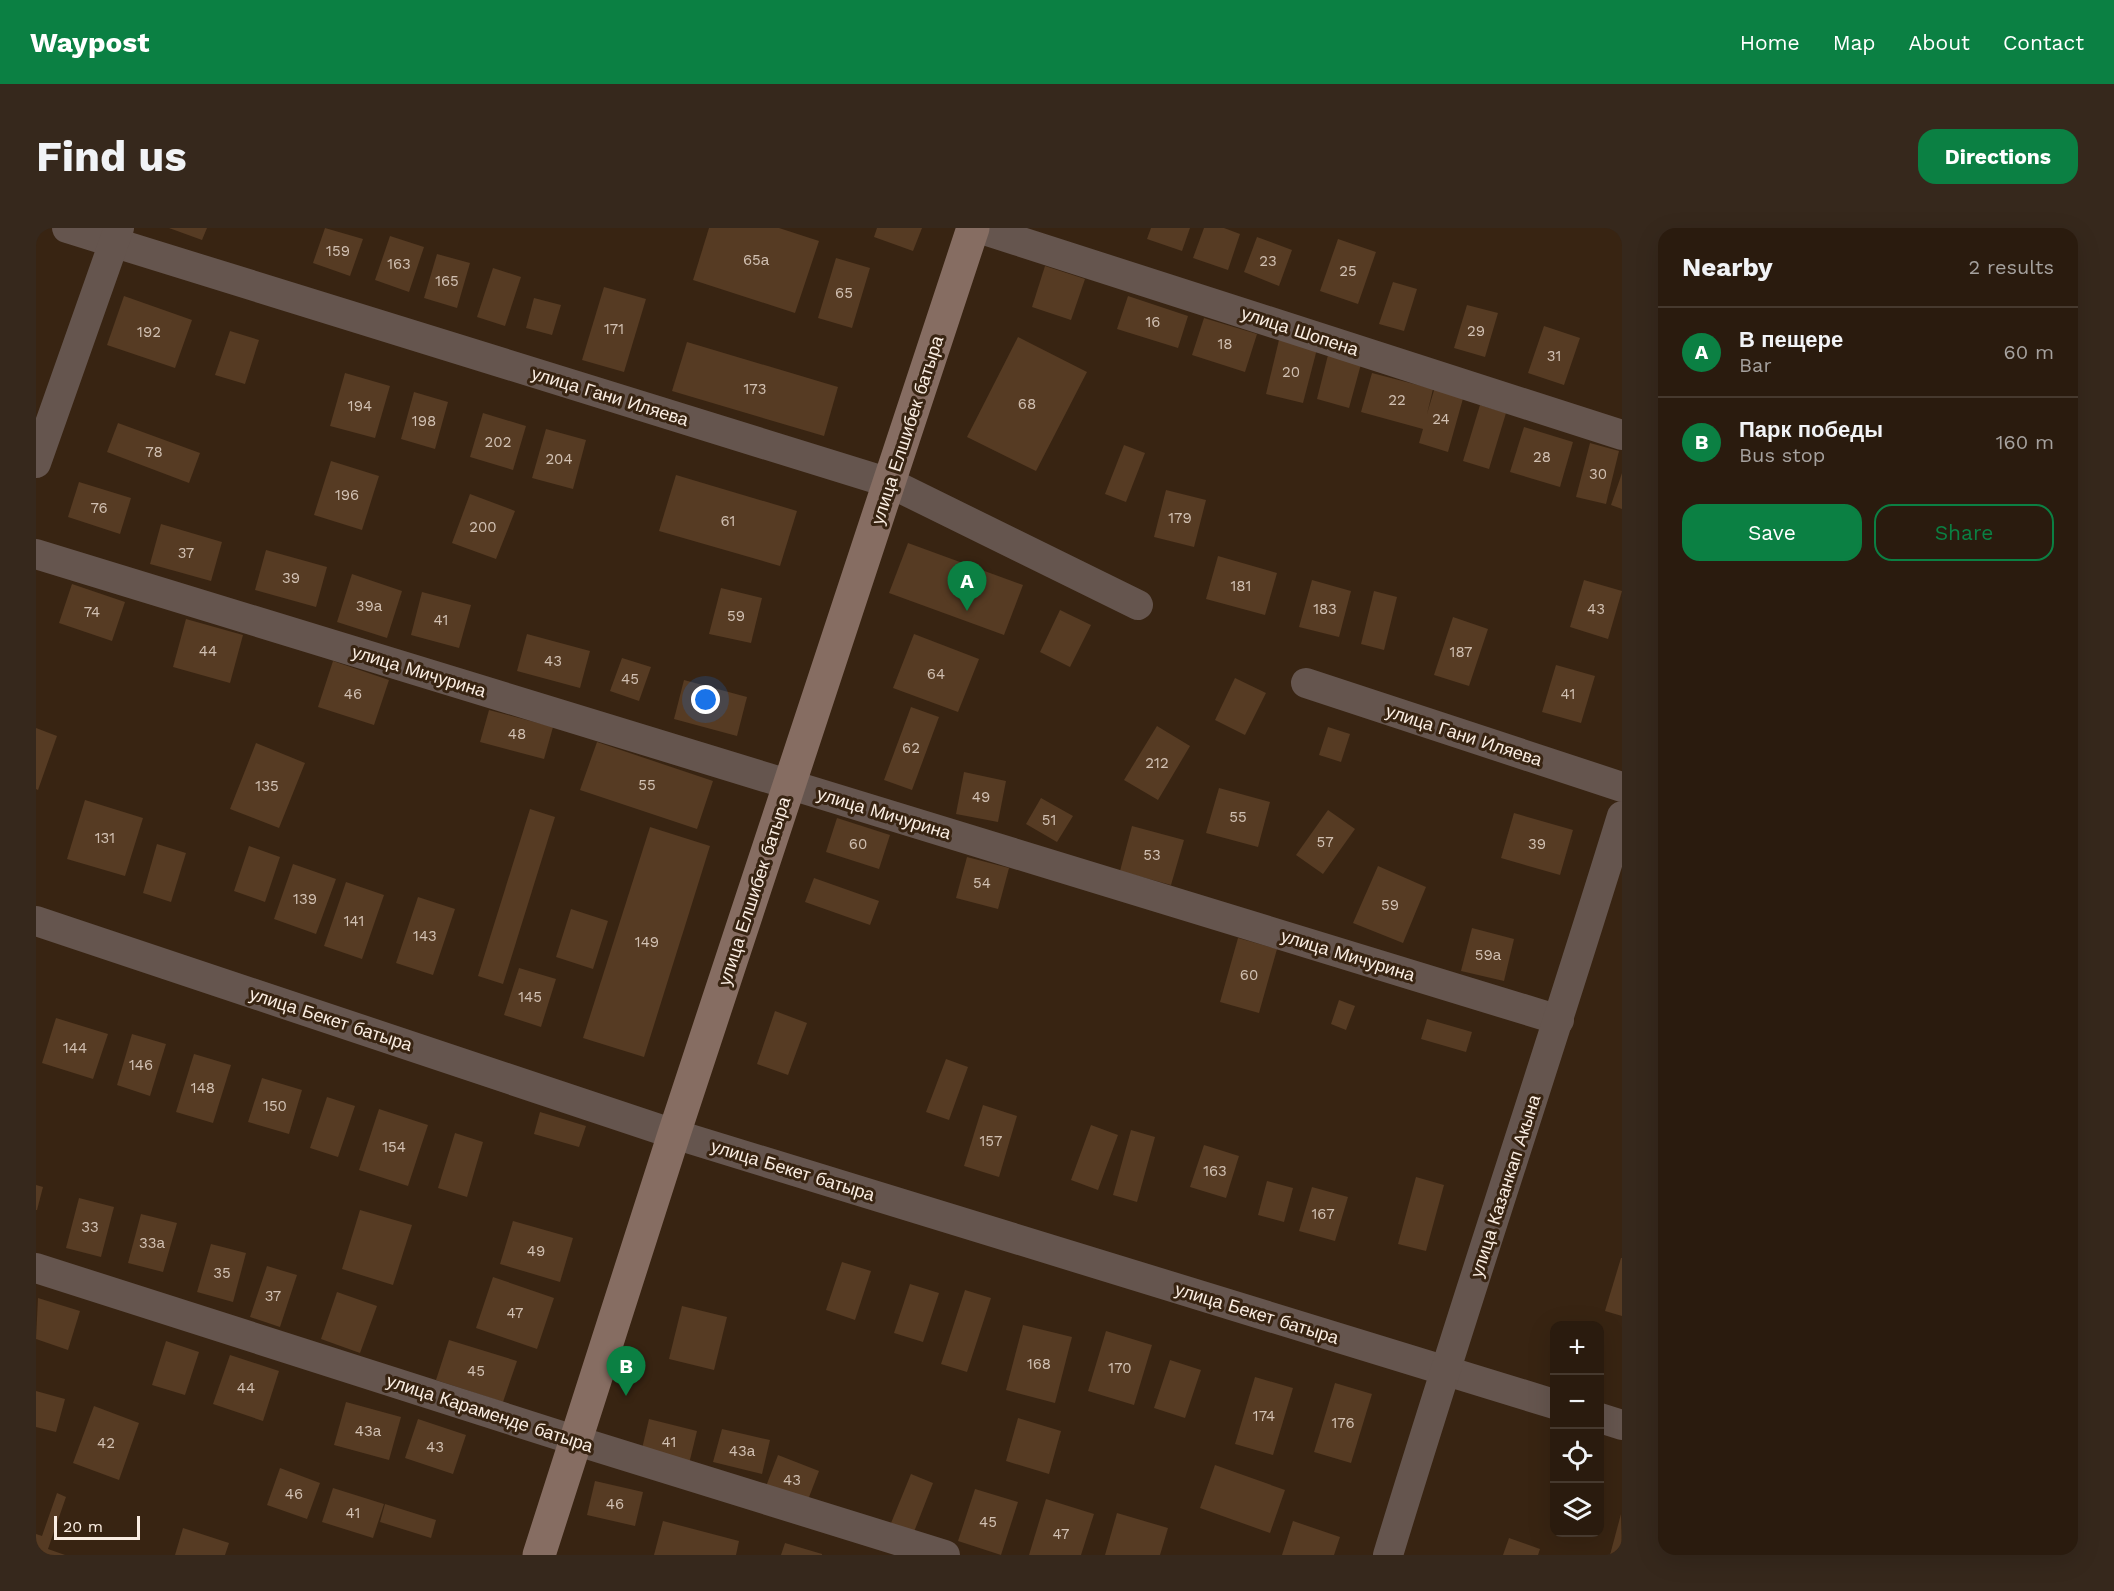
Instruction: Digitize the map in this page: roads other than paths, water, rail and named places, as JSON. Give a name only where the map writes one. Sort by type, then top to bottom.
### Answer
[{"type":"main road","name":"улица Елшибек батыра","points":[[539,1555],[574,1440],[973,228]]},
{"type":"street","name":"улица Гани Иляева","points":[[67,228],[117,235],[890,483],[1138,605]]},
{"type":"street","name":"улица Шопена","points":[[978,228],[1622,435]]},
{"type":"street","points":[[36,464],[117,235]]},
{"type":"street","name":"улица Мичурина","points":[[36,554],[1559,1020]]},
{"type":"street","name":"улица Гани Иляева","points":[[1306,683],[1622,787]]},
{"type":"street","name":"улица Казанкап Акына","points":[[1388,1555],[1444,1371],[1559,1020],[1622,816]]},
{"type":"street","name":"улица Бекет батыра","points":[[36,921],[675,1134],[1550,1403]]},
{"type":"street","name":"улица Караменде батыра","points":[[36,1268],[574,1440],[945,1555]]},
{"type":"street","points":[[1604,1420],[1622,1425]]},
{"type":"place","name":"В пещере","points":[[967,611]]},
{"type":"place","name":"Парк победы","points":[[626,1396]]}]
